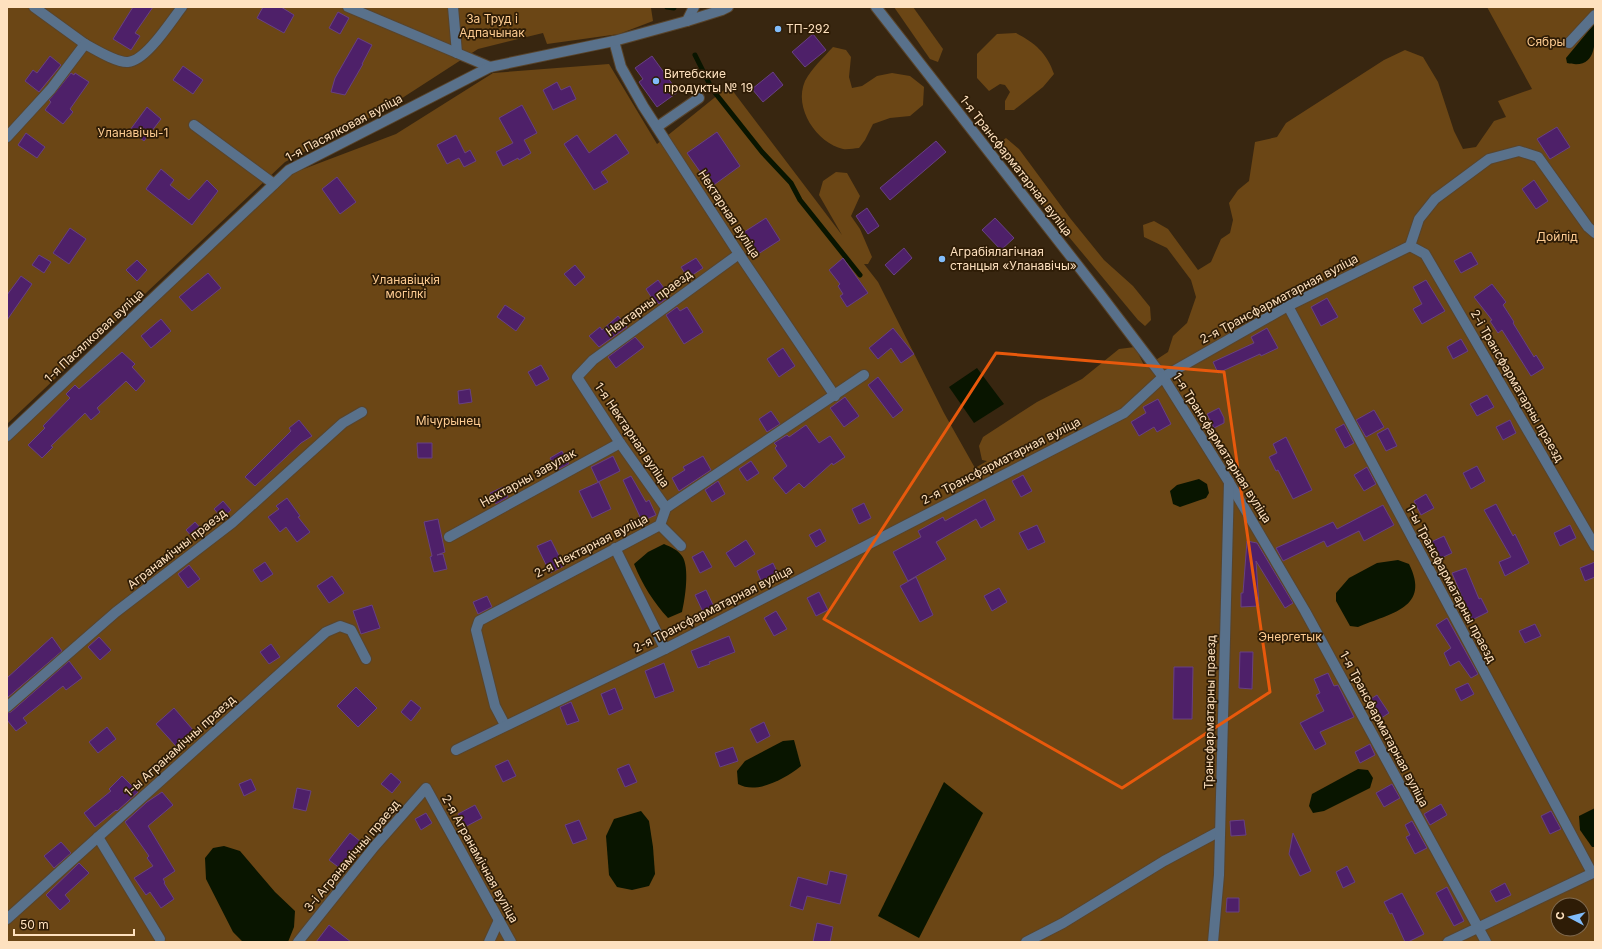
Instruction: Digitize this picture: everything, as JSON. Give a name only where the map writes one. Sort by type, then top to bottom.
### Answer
[{"type":"street","points":[[34,7],[85,44],[107,56],[128,62],[141,58],[182,7]]},
{"type":"street","points":[[348,7],[490,67]]},
{"type":"street","points":[[453,7],[457,53]]},
{"type":"street","points":[[687,21],[694,7]]},
{"type":"street","name":"1-я Пасялковая вуліца","points":[[7,436],[289,170],[490,67],[614,41],[687,21],[728,7]]},
{"type":"street","name":"1-я Трансфарматарная вуліца","points":[[876,7],[1163,377],[1229,482],[1305,610],[1486,942]]},
{"type":"street","points":[[1569,43],[1595,15]]},
{"type":"street","name":"Нектарная вуліца","points":[[614,41],[621,67],[656,127],[739,254],[835,396]]},
{"type":"street","points":[[7,137],[51,89],[85,44]]},
{"type":"street","points":[[656,127],[699,98]]},
{"type":"street","points":[[194,125],[274,184]]},
{"type":"street","points":[[1410,246],[1419,219],[1435,198],[1489,159],[1519,151],[1538,157],[1588,227],[1595,233]]},
{"type":"street","name":"2-я Трансфарматарная вуліца","points":[[456,750],[505,724],[664,649],[1124,413],[1163,377],[1288,306],[1410,246]]},
{"type":"street","name":"2-і Трансфарматарны праезд","points":[[1410,246],[1425,254],[1595,546]]},
{"type":"street","name":"Нектарны праезд","points":[[577,377],[594,360],[739,254]]},
{"type":"street","name":"1-ы Трансфарматарны праезд","points":[[1288,306],[1594,872]]},
{"type":"street","points":[[666,508],[835,396],[864,375]]},
{"type":"street","name":"1-я Нектарная вуліца","points":[[577,377],[620,443],[666,508]]},
{"type":"street","name":"Агранамічны праезд","points":[[7,707],[116,612],[232,523],[343,423],[362,412]]},
{"type":"street","name":"Нектарны завулак","points":[[449,537],[620,443]]},
{"type":"street","name":"Трансфарматарны праезд","points":[[1212,942],[1219,875],[1229,482]]},
{"type":"street","name":"2-я Нектарная вуліца","points":[[505,724],[495,706],[476,630],[479,621],[660,525],[666,508]]},
{"type":"street","points":[[660,525],[681,546]]},
{"type":"street","points":[[615,548],[664,649]]},
{"type":"street","name":"1-ы Агранамічны праезд","points":[[7,919],[326,632],[340,626],[351,630],[366,659]]},
{"type":"street","name":"2-я Агранамічная вуліца","points":[[426,788],[511,942]]},
{"type":"street","name":"3-і Агранамічны праезд","points":[[298,942],[374,848],[426,788]]},
{"type":"street","points":[[1026,942],[1063,923],[1164,861],[1220,831]]},
{"type":"street","points":[[98,838],[160,940]]},
{"type":"street","points":[[1448,942],[1594,872]]},
{"type":"street","points":[[489,942],[499,920]]},
{"type":"highlighted area","points":[[996,353],[1224,372],[1270,692],[1122,788],[824,619]]},
{"type":"green space","name":"Уланавічы-1","points":[[7,7],[656,7],[651,8],[653,21],[619,34],[547,44],[543,33],[478,49],[379,113],[285,162],[7,424]]},
{"type":"green space","points":[[894,7],[913,7],[943,49],[938,62],[930,59]]},
{"type":"green space","points":[[1487,7],[1595,7],[1595,942],[7,942],[7,435],[293,173],[396,134],[493,73],[609,64],[657,144],[729,86],[842,235],[819,195],[823,181],[836,172],[847,173],[860,196],[851,216],[860,229],[872,257],[868,264],[864,264],[878,282],[944,413],[975,468],[987,461],[982,460],[979,446],[983,437],[1037,402],[1082,379],[1119,349],[1135,347],[1145,367],[1168,352],[1173,336],[1187,323],[1196,297],[1191,280],[1167,248],[1144,237],[1143,225],[1154,221],[1168,229],[1198,270],[1211,262],[1221,239],[1230,233],[1233,220],[1229,203],[1238,190],[1249,181],[1255,142],[1277,137],[1286,123],[1384,60],[1405,50],[1423,57],[1438,82],[1454,131],[1463,149],[1476,147],[1494,121],[1506,117],[1498,101],[1532,89]]},
{"type":"green space","points":[[1016,33],[1040,49],[1048,60],[1054,74],[1043,87],[1014,110],[1005,110],[1005,101],[1010,92],[1005,85],[1000,84],[989,91],[977,78],[977,54],[997,34]]},
{"type":"green space","points":[[833,47],[846,50],[851,57],[849,77],[852,88],[862,86],[877,76],[892,73],[910,76],[924,87],[923,105],[910,116],[890,118],[873,124],[859,148],[843,149],[824,140],[816,132],[805,113],[802,102],[802,91],[805,81],[811,72]]},
{"type":"green space","points":[[1006,138],[1019,149],[1070,218],[1104,260],[1133,286],[1150,307],[1151,320],[1145,326],[1138,320],[1005,160],[1002,141]]},
{"type":"shaded area","points":[[1595,23],[1594,47],[1589,59],[1584,63],[1567,63],[1566,58]]},
{"type":"shaded area","points":[[977,368],[1004,404],[974,423],[949,387]]},
{"type":"shaded area","points":[[1199,479],[1207,484],[1209,493],[1206,498],[1180,507],[1173,504],[1170,491],[1177,485]]},
{"type":"shaded area","points":[[664,544],[676,550],[682,556],[686,568],[682,612],[668,618],[649,593],[634,564],[648,552]]},
{"type":"shaded area","points":[[1398,560],[1409,564],[1414,579],[1415,590],[1411,600],[1404,607],[1394,613],[1358,627],[1350,626],[1336,601],[1336,593],[1349,578],[1377,563]]},
{"type":"shaded area","points":[[794,740],[801,766],[771,784],[754,788],[738,784],[737,771],[745,761],[783,741]]},
{"type":"shaded area","points":[[1358,769],[1368,770],[1373,778],[1370,788],[1324,811],[1313,813],[1309,806],[1312,794]]},
{"type":"shaded area","points":[[944,782],[983,813],[919,938],[878,916]]},
{"type":"shaded area","points":[[1595,808],[1595,847],[1592,847],[1580,830],[1579,816]]},
{"type":"shaded area","points":[[641,811],[649,821],[655,874],[649,886],[632,890],[617,887],[609,875],[606,836],[614,819]]},
{"type":"shaded area","points":[[224,846],[240,851],[275,892],[295,911],[294,927],[288,942],[243,942],[233,932],[206,879],[205,858],[213,848]]},
{"type":"building","points":[[133,7],[153,7],[135,33],[140,36],[131,50],[113,39]]},
{"type":"building","points":[[263,7],[281,7],[294,15],[284,33],[257,18]]},
{"type":"building","points":[[338,12],[349,18],[340,34],[329,28]]},
{"type":"building","points":[[813,34],[826,50],[805,67],[792,52]]},
{"type":"building","points":[[358,38],[372,45],[363,64],[345,95],[331,92],[335,78]]},
{"type":"building","points":[[50,56],[61,65],[39,92],[25,81],[33,70],[37,73]]},
{"type":"building","name":"Витебские продукты № 19","points":[[652,56],[678,92],[657,107],[639,82],[643,79],[635,68]]},
{"type":"building","points":[[183,66],[203,80],[193,94],[173,80]]},
{"type":"building","points":[[773,72],[783,85],[763,102],[752,89]]},
{"type":"building","points":[[71,73],[74,75],[75,73],[89,82],[70,109],[73,112],[63,124],[45,110],[51,102],[49,100]]},
{"type":"building","points":[[557,82],[561,90],[570,86],[576,99],[553,110],[543,90]]},
{"type":"building","points":[[522,105],[537,133],[524,140],[531,153],[519,160],[518,158],[503,166],[496,152],[513,143],[499,118]]},
{"type":"building","points":[[147,107],[161,119],[144,141],[130,130]]},
{"type":"building","points":[[1557,127],[1570,147],[1550,159],[1537,139]]},
{"type":"building","points":[[717,132],[740,166],[711,187],[687,153]]},
{"type":"building","points":[[26,133],[45,147],[37,158],[18,145]]},
{"type":"building","points":[[616,134],[629,153],[601,172],[608,182],[594,190],[564,144],[577,135],[589,153]]},
{"type":"building","points":[[456,135],[465,153],[470,150],[476,161],[464,167],[459,158],[447,164],[437,145]]},
{"type":"building","points":[[936,141],[946,152],[890,200],[880,188]]},
{"type":"building","points":[[161,169],[174,180],[170,185],[189,200],[207,180],[218,191],[192,225],[146,189]]},
{"type":"building","points":[[337,177],[356,202],[340,214],[322,189]]},
{"type":"building","points":[[1534,180],[1548,201],[1536,209],[1522,189]]},
{"type":"building","points":[[867,208],[879,226],[868,234],[856,216]]},
{"type":"building","points":[[766,218],[780,240],[755,256],[741,234]]},
{"type":"building","points":[[995,218],[1014,238],[1001,250],[982,230]]},
{"type":"building","points":[[70,228],[86,239],[69,264],[53,253]]},
{"type":"building","points":[[904,248],[912,258],[894,275],[885,265]]},
{"type":"building","points":[[1471,252],[1478,264],[1461,273],[1454,261]]},
{"type":"building","points":[[39,255],[51,262],[44,273],[32,265]]},
{"type":"building","points":[[696,258],[703,268],[688,278],[681,267]]},
{"type":"building","points":[[843,258],[868,293],[847,307],[840,296],[843,294],[838,286],[840,284],[829,270]]},
{"type":"building","points":[[137,260],[147,270],[137,281],[126,270]]},
{"type":"building","points":[[575,265],[585,277],[575,286],[564,274]]},
{"type":"building","points":[[208,273],[221,288],[192,311],[179,297]]},
{"type":"building","points":[[21,276],[32,284],[7,320],[7,295]]},
{"type":"building","points":[[658,280],[670,296],[659,304],[657,302],[655,303],[646,289]]},
{"type":"building","points":[[1426,280],[1445,311],[1422,324],[1413,309],[1422,304],[1413,287]]},
{"type":"building","points":[[1492,284],[1506,302],[1503,305],[1534,357],[1536,355],[1544,368],[1531,376],[1502,330],[1498,333],[1490,321],[1492,320],[1474,297]]},
{"type":"building","points":[[1327,298],[1338,317],[1321,326],[1311,307]]},
{"type":"building","points":[[505,305],[525,318],[516,331],[497,317]]},
{"type":"building","points":[[677,307],[680,311],[687,307],[703,332],[684,344],[666,315]]},
{"type":"building","points":[[618,316],[627,327],[599,347],[589,336],[600,327],[602,330]]},
{"type":"building","points":[[161,319],[171,331],[151,348],[141,336]]},
{"type":"building","points":[[893,328],[914,354],[901,363],[891,348],[878,359],[869,348]]},
{"type":"building","points":[[1267,328],[1278,348],[1261,356],[1260,354],[1218,373],[1213,362],[1254,343],[1251,337]]},
{"type":"building","points":[[635,337],[644,347],[616,368],[608,357]]},
{"type":"building","points":[[1461,339],[1468,351],[1453,359],[1447,347]]},
{"type":"building","points":[[783,348],[795,366],[779,377],[767,359]]},
{"type":"building","points":[[122,352],[135,364],[132,367],[145,381],[136,391],[126,381],[97,408],[100,412],[91,420],[85,413],[51,446],[53,447],[42,458],[28,445],[45,428],[43,426],[70,398],[66,394],[75,385],[79,389]]},
{"type":"building","points":[[541,365],[549,379],[536,386],[528,372]]},
{"type":"building","points":[[878,377],[903,410],[893,418],[868,385]]},
{"type":"building","points":[[470,389],[472,402],[459,404],[458,391]]},
{"type":"building","points":[[1487,395],[1494,407],[1477,416],[1470,404]]},
{"type":"building","points":[[845,397],[859,416],[844,427],[830,408]]},
{"type":"building","points":[[1158,399],[1171,424],[1157,432],[1154,427],[1139,436],[1131,422],[1146,413],[1143,407]]},
{"type":"building","points":[[1219,408],[1224,418],[1224,423],[1214,428],[1207,414]]},
{"type":"building","points":[[1374,410],[1384,427],[1366,437],[1356,420]]},
{"type":"building","points":[[771,411],[780,424],[767,432],[759,419]]},
{"type":"building","points":[[299,420],[312,436],[301,443],[255,486],[245,477],[291,431],[289,428]]},
{"type":"building","points":[[1510,420],[1516,433],[1503,440],[1496,427]]},
{"type":"building","points":[[1344,424],[1354,443],[1345,448],[1335,429]]},
{"type":"building","points":[[806,425],[819,443],[830,436],[845,457],[833,465],[832,463],[804,488],[799,483],[786,494],[773,478],[787,466],[775,448],[777,446],[774,443],[787,435],[789,437]]},
{"type":"building","points":[[1388,428],[1397,446],[1386,451],[1377,434]]},
{"type":"building","points":[[1286,437],[1312,490],[1293,499],[1278,470],[1276,471],[1269,457],[1277,453],[1273,444]]},
{"type":"building","points":[[417,443],[432,443],[432,458],[418,458]]},
{"type":"building","points":[[562,451],[569,464],[557,470],[550,458]]},
{"type":"building","points":[[613,456],[620,471],[598,482],[591,467]]},
{"type":"building","points":[[703,456],[711,470],[679,491],[672,478],[685,470],[683,467]]},
{"type":"building","points":[[751,461],[759,473],[747,481],[739,469]]},
{"type":"building","points":[[1477,466],[1485,481],[1471,489],[1463,473]]},
{"type":"building","points":[[1367,467],[1376,484],[1364,491],[1354,475]]},
{"type":"building","points":[[1023,475],[1032,491],[1021,497],[1012,481]]},
{"type":"building","points":[[631,476],[646,502],[649,500],[656,515],[642,521],[623,480]]},
{"type":"building","points":[[718,481],[725,494],[712,502],[705,490]]},
{"type":"building","points":[[599,482],[611,509],[592,518],[579,491]]},
{"type":"building","points":[[503,487],[508,497],[496,504],[490,493]]},
{"type":"building","points":[[1426,494],[1434,508],[1421,515],[1414,501]]},
{"type":"building","points":[[287,498],[300,516],[298,517],[310,532],[297,542],[286,527],[280,532],[268,517],[279,509],[276,506]]},
{"type":"building","points":[[985,499],[995,520],[981,528],[976,519],[936,542],[946,559],[908,581],[893,552],[921,537],[918,531],[943,517],[945,521]]},
{"type":"building","points":[[223,501],[231,510],[222,518],[214,509]]},
{"type":"building","points":[[864,503],[871,518],[859,524],[852,509]]},
{"type":"building","points":[[1496,504],[1513,536],[1515,534],[1529,563],[1505,576],[1499,562],[1511,557],[1484,510]]},
{"type":"building","points":[[1383,505],[1394,525],[1364,541],[1359,531],[1327,547],[1324,541],[1283,561],[1276,548],[1333,522],[1337,529]]},
{"type":"building","points":[[438,519],[445,552],[437,555],[443,554],[447,569],[434,572],[424,522]]},
{"type":"building","points":[[195,522],[203,531],[194,539],[186,530]]},
{"type":"building","points":[[1037,525],[1045,542],[1028,550],[1019,533]]},
{"type":"building","points":[[1570,525],[1576,538],[1560,546],[1554,533]]},
{"type":"building","points":[[820,529],[826,541],[816,547],[809,535]]},
{"type":"building","points":[[1444,536],[1452,553],[1439,559],[1431,542]]},
{"type":"building","points":[[551,540],[564,566],[550,573],[537,546]]},
{"type":"building","points":[[746,540],[755,554],[735,567],[726,553]]},
{"type":"building","points":[[1247,541],[1257,543],[1293,603],[1285,608],[1256,561],[1259,606],[1241,607],[1241,593],[1243,593]]},
{"type":"building","points":[[703,551],[712,567],[700,573],[692,557]]},
{"type":"building","points":[[265,562],[273,574],[261,582],[253,570]]},
{"type":"building","points":[[1595,562],[1595,577],[1585,581],[1580,568]]},
{"type":"building","points":[[773,563],[779,576],[762,583],[757,571]]},
{"type":"building","points":[[189,565],[200,579],[188,588],[178,574]]},
{"type":"building","points":[[1466,568],[1479,599],[1481,598],[1488,612],[1472,620],[1452,573]]},
{"type":"building","points":[[332,576],[344,593],[329,603],[317,586]]},
{"type":"building","points":[[916,577],[933,615],[920,622],[900,586]]},
{"type":"building","points":[[999,588],[1007,602],[992,611],[984,596]]},
{"type":"building","points":[[706,590],[714,607],[703,612],[695,595]]},
{"type":"building","points":[[819,592],[828,610],[816,616],[807,598]]},
{"type":"building","points":[[487,596],[492,607],[478,614],[473,602]]},
{"type":"building","points":[[372,605],[380,628],[361,634],[353,611]]},
{"type":"building","points":[[776,611],[787,629],[774,636],[764,618]]},
{"type":"building","points":[[1447,618],[1478,674],[1471,678],[1459,661],[1450,666],[1444,653],[1451,648],[1436,625]]},
{"type":"building","points":[[1535,624],[1541,636],[1525,643],[1519,631]]},
{"type":"building","points":[[729,636],[735,652],[698,668],[691,651]]},
{"type":"building","points":[[52,637],[62,651],[7,698],[7,678]]},
{"type":"building","points":[[99,637],[111,650],[100,660],[88,647]]},
{"type":"building","points":[[271,644],[280,657],[269,664],[260,652]]},
{"type":"building","points":[[1240,652],[1253,652],[1252,689],[1239,688]]},
{"type":"building","points":[[69,661],[82,678],[66,690],[63,686],[23,718],[27,723],[16,731],[7,720],[7,713],[11,712]]},
{"type":"building","points":[[664,663],[674,691],[655,698],[645,671]]},
{"type":"building","points":[[1174,667],[1193,667],[1192,719],[1173,719]]},
{"type":"building","points":[[1328,673],[1334,686],[1338,685],[1354,717],[1320,732],[1326,744],[1315,750],[1300,723],[1324,711],[1316,695],[1320,693],[1314,679]]},
{"type":"building","points":[[1468,683],[1474,694],[1461,701],[1455,689]]},
{"type":"building","points":[[356,687],[377,708],[358,727],[337,706]]},
{"type":"building","points":[[615,688],[623,709],[609,715],[601,694]]},
{"type":"building","points":[[1377,695],[1389,713],[1378,720],[1366,702]]},
{"type":"building","points":[[411,700],[421,708],[411,721],[401,712]]},
{"type":"building","points":[[571,702],[579,721],[567,725],[560,707]]},
{"type":"building","points":[[174,708],[193,730],[176,746],[156,724]]},
{"type":"building","points":[[764,722],[770,736],[757,743],[750,729]]},
{"type":"building","points":[[107,727],[116,739],[98,753],[89,742]]},
{"type":"building","points":[[1370,744],[1375,755],[1360,763],[1355,752]]},
{"type":"building","points":[[733,747],[738,761],[720,767],[715,753]]},
{"type":"building","points":[[508,760],[516,776],[503,782],[495,766]]},
{"type":"building","points":[[629,764],[637,782],[625,787],[617,769]]},
{"type":"building","points":[[391,773],[401,782],[392,793],[381,784]]},
{"type":"building","points":[[122,776],[138,792],[117,811],[116,810],[95,827],[84,813],[111,791],[109,789]]},
{"type":"building","points":[[251,779],[256,790],[244,796],[239,784]]},
{"type":"building","points":[[1392,784],[1400,798],[1384,807],[1376,793]]},
{"type":"building","points":[[297,788],[311,791],[306,811],[293,808]]},
{"type":"building","points":[[162,792],[173,805],[148,826],[175,871],[163,879],[174,899],[161,908],[150,892],[146,895],[134,878],[153,866],[147,858],[149,856],[125,822],[147,802]]},
{"type":"building","points":[[1441,804],[1447,815],[1430,825],[1424,814]]},
{"type":"building","points":[[475,805],[482,818],[465,827],[458,814]]},
{"type":"building","points":[[1551,811],[1561,829],[1550,834],[1541,816]]},
{"type":"building","points":[[426,813],[432,823],[421,830],[415,819]]},
{"type":"building","points":[[579,820],[587,839],[573,844],[565,825]]},
{"type":"building","points":[[1244,820],[1246,835],[1231,836],[1230,821]]},
{"type":"building","points":[[1412,821],[1427,848],[1415,854],[1406,837],[1410,835],[1405,825]]},
{"type":"building","points":[[350,833],[361,842],[341,869],[329,860]]},
{"type":"building","points":[[1293,833],[1311,871],[1300,876],[1289,854]]},
{"type":"building","points":[[61,842],[71,853],[54,868],[44,856]]},
{"type":"building","points":[[79,863],[89,873],[65,895],[70,901],[60,910],[46,895]]},
{"type":"building","points":[[1347,866],[1355,882],[1343,888],[1336,872]]},
{"type":"building","points":[[830,871],[847,875],[840,904],[807,896],[803,910],[790,906],[798,877],[827,885]]},
{"type":"building","points":[[1505,883],[1511,895],[1496,902],[1490,891]]},
{"type":"building","points":[[1447,887],[1464,921],[1454,926],[1436,893]]},
{"type":"building","points":[[1402,893],[1424,934],[1408,942],[1405,942],[1392,913],[1390,914],[1384,902]]},
{"type":"building","points":[[1227,898],[1239,898],[1239,912],[1226,912]]},
{"type":"building","points":[[817,923],[833,927],[830,942],[813,942]]},
{"type":"building","points":[[329,925],[351,942],[316,942]]},
{"type":"waterway","points":[[667,7],[674,8]]},
{"type":"waterway","points":[[695,55],[712,89],[762,152],[791,183],[800,200],[860,275]]},
{"type":"place","name":"ТП-292","points":[[778,29]]},
{"type":"place","name":"Витебские продукты № 19","points":[[656,81]]},
{"type":"place","name":"Аграбіялагічная станцыя «Уланавічы»","points":[[942,259]]},
{"type":"park label","name":"За Труд і Адпачынак","points":[[492,26]]},
{"type":"park label","name":"Сябры","points":[[1546,42]]},
{"type":"park label","name":"Дойлід","points":[[1557,237]]},
{"type":"park label","name":"Уланавіцкія могілкі","points":[[406,287]]},
{"type":"park label","name":"Мічурынец","points":[[448,421]]},
{"type":"park label","name":"Энергетык","points":[[1290,637]]}]
